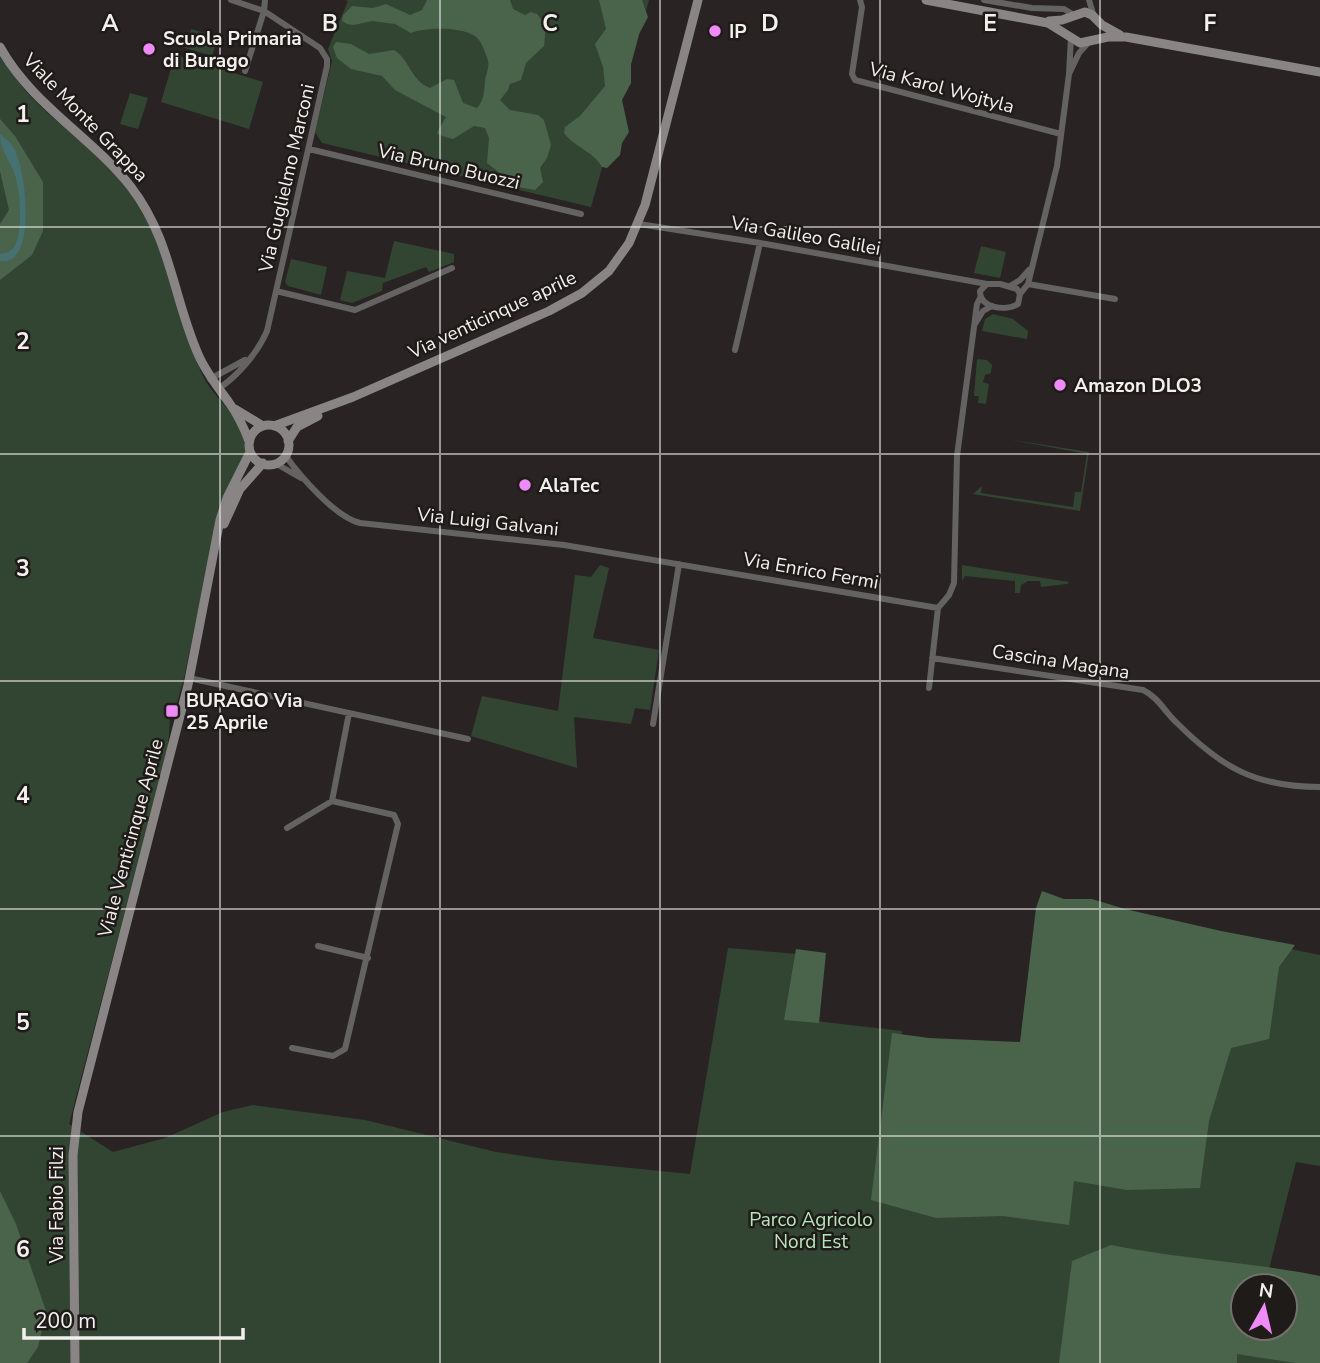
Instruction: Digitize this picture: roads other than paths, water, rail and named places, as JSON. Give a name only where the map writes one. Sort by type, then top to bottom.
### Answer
[{"type":"street","points":[[231,0],[264,11]]},
{"type":"street","points":[[245,71],[265,0]]},
{"type":"street","name":"Via venticinque aprile","points":[[274,426],[353,397],[538,316],[582,293],[602,278],[616,263],[639,224],[698,0]]},
{"type":"street","points":[[926,0],[1040,21],[1053,25],[1080,43],[1126,37],[1320,72]]},
{"type":"street","points":[[984,0],[1032,8],[1065,9],[1074,15]]},
{"type":"street","points":[[1020,294],[1028,284],[1057,166],[1069,74],[1070,36],[1067,27],[1087,0],[1096,20],[1097,32],[1079,53],[1069,74]]},
{"type":"street","name":"Via Karol Wojtyla","points":[[861,4],[852,77],[855,80],[1061,134]]},
{"type":"street","name":"Via Guglielmo Marconi","points":[[218,389],[234,376],[263,341],[267,331],[327,59],[320,48],[264,11]]},
{"type":"street","points":[[1040,21],[1059,21],[1085,12],[1126,37]]},
{"type":"street","name":"Viale Monte Grappa","points":[[0,47],[18,75],[34,93],[100,152],[141,201],[160,236],[196,350],[210,379],[241,414],[263,426]]},
{"type":"street","name":"Via Bruno Buozzi","points":[[309,149],[581,214]]},
{"type":"street","name":"Via Galileo Galilei","points":[[639,224],[1010,286]]},
{"type":"street","points":[[735,350],[760,243]]},
{"type":"street","points":[[276,291],[355,310],[453,268]]},
{"type":"street","points":[[1010,286],[1031,269]]},
{"type":"street","points":[[968,279],[992,306]]},
{"type":"street","points":[[929,688],[938,608],[949,595],[954,583],[957,456],[977,304],[987,284]]},
{"type":"street","points":[[1028,284],[1115,299]]},
{"type":"street","points":[[975,324],[983,311],[992,306],[1015,307],[1020,301],[1020,294],[1010,286]]},
{"type":"street","name":"Via Guglielmo Marconi","points":[[210,379],[249,357]]},
{"type":"street","name":"Via venticinque aprile","points":[[288,442],[298,427],[353,397]]},
{"type":"street","name":"Viale Monte Grappa","points":[[229,403],[250,447]]},
{"type":"street","points":[[263,426],[274,426],[284,432],[288,442],[285,455],[275,463],[263,463],[255,459],[250,447],[254,432],[263,426]]},
{"type":"street","name":"Viale Venticinque Aprile","points":[[93,1050],[189,678],[222,513],[250,447]]},
{"type":"street","name":"Via Luigi Galvani","points":[[285,455],[308,482],[347,519],[360,523],[564,545],[679,564]]},
{"type":"street","name":"Viale Venticinque Aprile","points":[[215,552],[236,496],[248,478],[263,463]]},
{"type":"street","name":"Via Luigi Galvani","points":[[275,463],[308,482]]},
{"type":"street","points":[[653,724],[679,564]]},
{"type":"street","name":"Via Enrico Fermi","points":[[679,564],[938,608]]},
{"type":"street","name":"Cascina Magana","points":[[932,658],[1143,690],[1158,700],[1170,717],[1195,741],[1238,771],[1271,783],[1320,786]]},
{"type":"street","points":[[189,678],[468,739]]},
{"type":"street","points":[[332,801],[349,713]]},
{"type":"street","points":[[287,828],[332,801],[394,815],[398,824],[345,1049],[333,1056],[292,1048]]},
{"type":"street","points":[[318,946],[368,958]]},
{"type":"street","name":"Via Fabio Filzi","points":[[75,1363],[73,1155],[80,1103],[93,1050]]},
{"type":"water","points":[[0,134],[12,145],[19,160],[26,204],[21,247],[12,259],[2,261],[0,254],[11,250],[17,240],[20,211],[15,175],[3,150]]},
{"type":"place","name":"IP","points":[[715,31]]},
{"type":"place","name":"Scuola Primaria di Burago","points":[[149,49]]},
{"type":"place","name":"Amazon DLO3","points":[[1060,385]]},
{"type":"place","name":"AlaTec","points":[[525,485]]},
{"type":"place","name":"BURAGO Via 25 Aprile","points":[[172,711]]},
{"type":"park label","name":"Parco Agricolo Nord Est","points":[[811,1230]]}]
